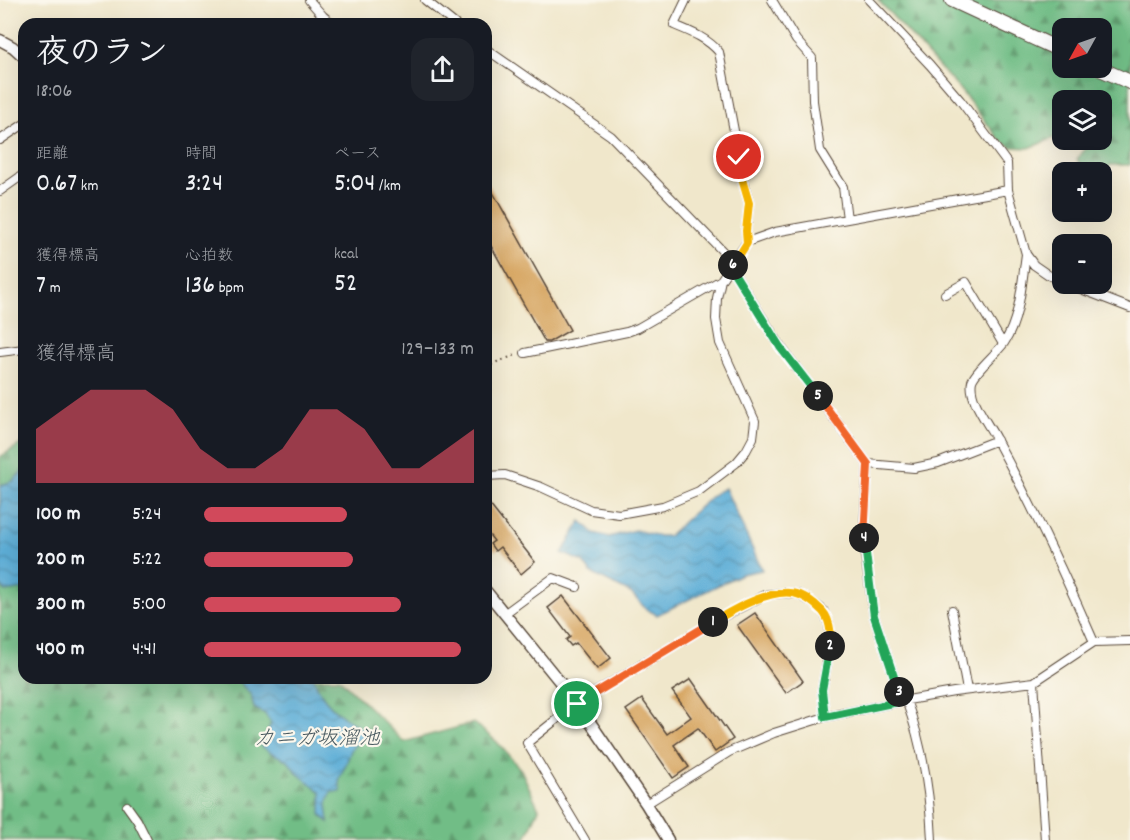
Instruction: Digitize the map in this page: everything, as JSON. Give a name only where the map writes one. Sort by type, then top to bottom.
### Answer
[{"type":"highway","points":[[952,0],[1052,46]]},
{"type":"highway","points":[[1112,74],[1130,82]]},
{"type":"street","points":[[309,0],[326,18]]},
{"type":"street","points":[[425,0],[448,18]]},
{"type":"street","points":[[686,0],[674,25],[704,38],[719,52],[742,179],[749,203],[747,243]]},
{"type":"street","points":[[771,0],[796,40],[812,58],[813,101],[819,150],[843,187],[847,219]]},
{"type":"street","points":[[870,0],[930,65],[974,118],[1007,163],[1008,190],[1026,254],[1034,265],[1052,277]]},
{"type":"street","points":[[0,40],[18,52]]},
{"type":"street","points":[[492,53],[611,136],[732,265],[780,347],[868,464],[863,541],[874,616],[923,756],[930,802],[932,840]]},
{"type":"street","points":[[0,140],[18,128]]},
{"type":"street","points":[[0,191],[18,178]]},
{"type":"street","points":[[492,476],[505,475],[541,487],[591,510],[619,514],[663,506],[699,491],[736,463],[753,438],[755,421],[720,343],[716,319],[717,298],[722,280],[747,243],[775,232],[1008,190]]},
{"type":"street","points":[[1026,254],[1018,306],[1010,333],[1004,344],[973,378],[971,390],[1061,567],[1094,642]]},
{"type":"street","points":[[525,352],[638,328],[722,280]]},
{"type":"street","points":[[945,294],[966,282],[1004,344]]},
{"type":"street","points":[[1094,294],[1130,308]]},
{"type":"street","points":[[0,352],[18,350]]},
{"type":"street","points":[[868,464],[914,468],[938,463],[997,440]]},
{"type":"street","points":[[504,614],[553,578],[577,587]]},
{"type":"street","points":[[585,840],[527,743],[577,704],[722,617],[765,595],[783,593],[798,594],[823,610],[829,624],[831,640],[822,690],[825,717]]},
{"type":"street","points":[[492,599],[577,704],[668,840]]},
{"type":"street","points":[[952,610],[967,690]]},
{"type":"street","points":[[646,804],[729,752],[774,733],[825,717],[904,701],[1034,681],[1094,642],[1130,641]]},
{"type":"street","points":[[1034,681],[1045,840]]},
{"type":"street","points":[[127,806],[147,840]]},
{"type":"path","points":[[492,365],[525,352]]},
{"type":"green space","points":[[878,0],[1130,0],[1130,165],[1112,165],[1112,162],[1079,162],[1077,159],[1084,150],[1112,150],[1112,90],[1052,90],[1052,139],[1029,148],[1011,147],[1000,140],[961,91]]},
{"type":"green space","points":[[18,446],[18,684],[345,684],[404,742],[474,723],[497,742],[521,770],[539,809],[525,840],[0,840],[0,457]]},
{"type":"water","points":[[18,476],[18,590],[6,592],[0,585],[0,485],[13,481]]},
{"type":"water","points":[[725,488],[762,570],[741,574],[657,615],[646,609],[631,593],[591,573],[583,562],[562,553],[581,521],[594,533],[609,537],[635,530],[668,536],[715,493]]},
{"type":"water","name":"カニガ坂溜池","points":[[241,684],[317,684],[322,696],[335,710],[368,731],[369,737],[357,742],[351,750],[339,779],[341,792],[331,792],[327,804],[329,822],[321,816],[321,792],[298,774],[288,761],[260,745],[271,723],[265,714],[254,708],[251,695]]},
{"type":"building","points":[[492,191],[570,330],[545,342],[492,248]]},
{"type":"building","points":[[492,508],[535,562],[521,574],[500,547],[495,551],[492,547],[494,541],[492,538]]},
{"type":"building","points":[[563,596],[611,658],[597,669],[576,643],[571,646],[566,640],[570,637],[548,608]]},
{"type":"building","points":[[755,613],[803,681],[786,693],[737,625]]},
{"type":"building","points":[[691,679],[733,739],[715,752],[698,728],[674,745],[689,767],[673,778],[626,710],[642,699],[667,734],[691,717],[672,691]]},
{"type":"route","points":[[577,704],[722,617],[765,595],[783,593],[798,594],[812,602],[823,610],[829,624],[831,640],[822,690],[825,717],[902,701],[874,616],[863,541],[868,464],[780,347],[731,268],[747,243],[749,203],[739,157]]}]
